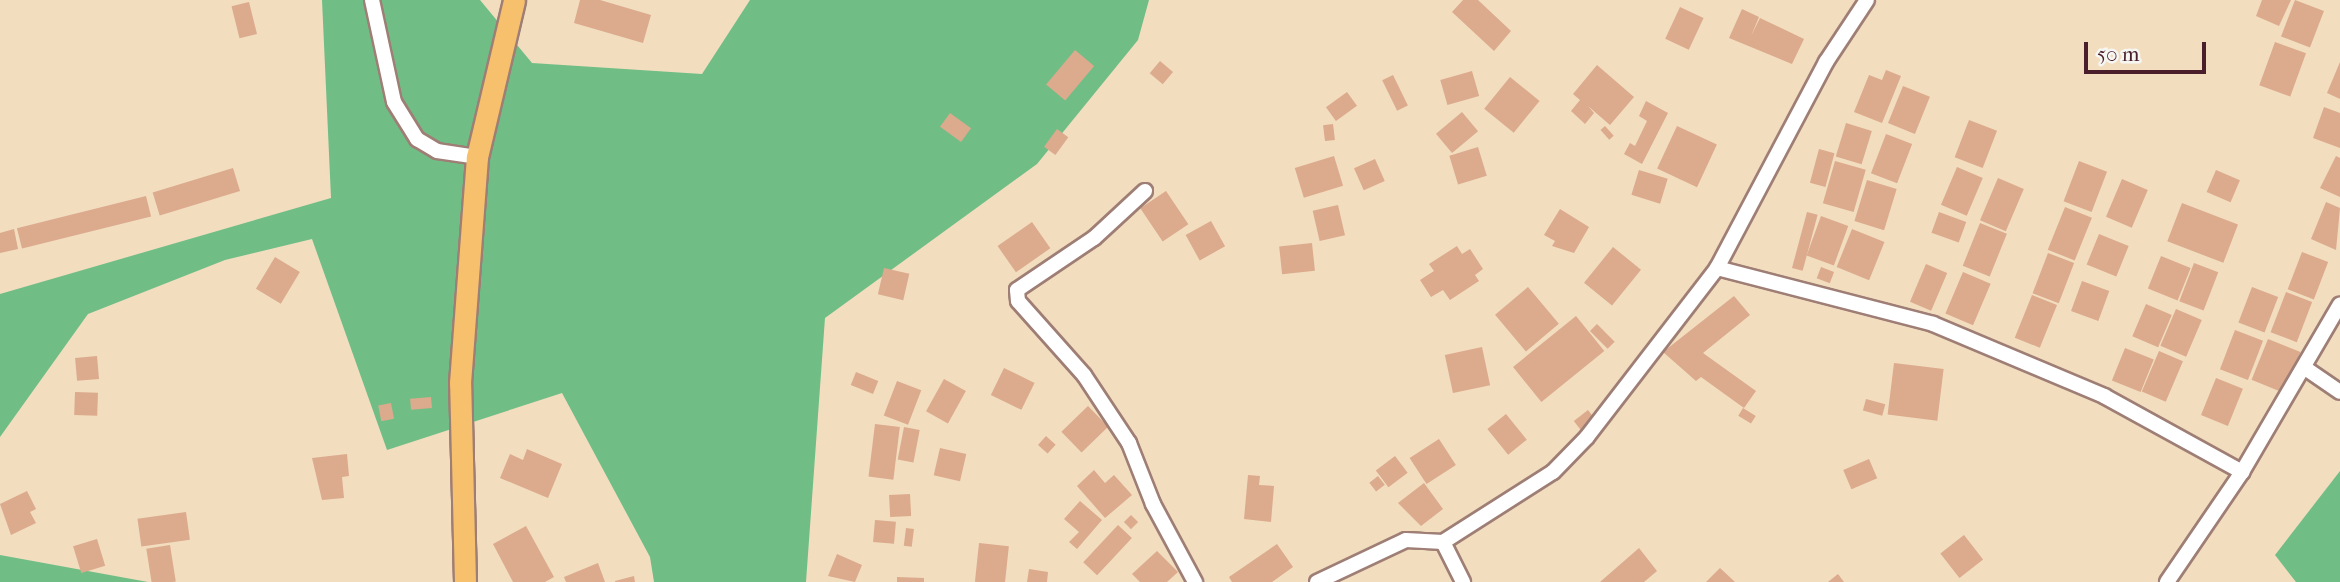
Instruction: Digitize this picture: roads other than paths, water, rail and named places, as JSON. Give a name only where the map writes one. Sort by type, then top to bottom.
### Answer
[{"type":"main road","points":[[465,582],[460,383],[477,157],[514,0]]},
{"type":"street","points":[[372,0],[394,102],[417,139],[436,151],[477,157]]},
{"type":"street","points":[[1317,582],[1406,540],[1443,542],[1553,472],[1587,437],[1717,268],[1826,62],[1867,0]]},
{"type":"street","points":[[1145,191],[1094,238],[1017,290],[1018,301],[1084,375],[1129,443],[1153,504],[1195,582]]},
{"type":"street","points":[[1717,268],[1933,324],[2104,396],[2242,472]]},
{"type":"street","points":[[2167,582],[2242,472],[2340,304]]},
{"type":"street","points":[[2305,368],[2340,392]]},
{"type":"street","points":[[1443,542],[1463,582]]}]
